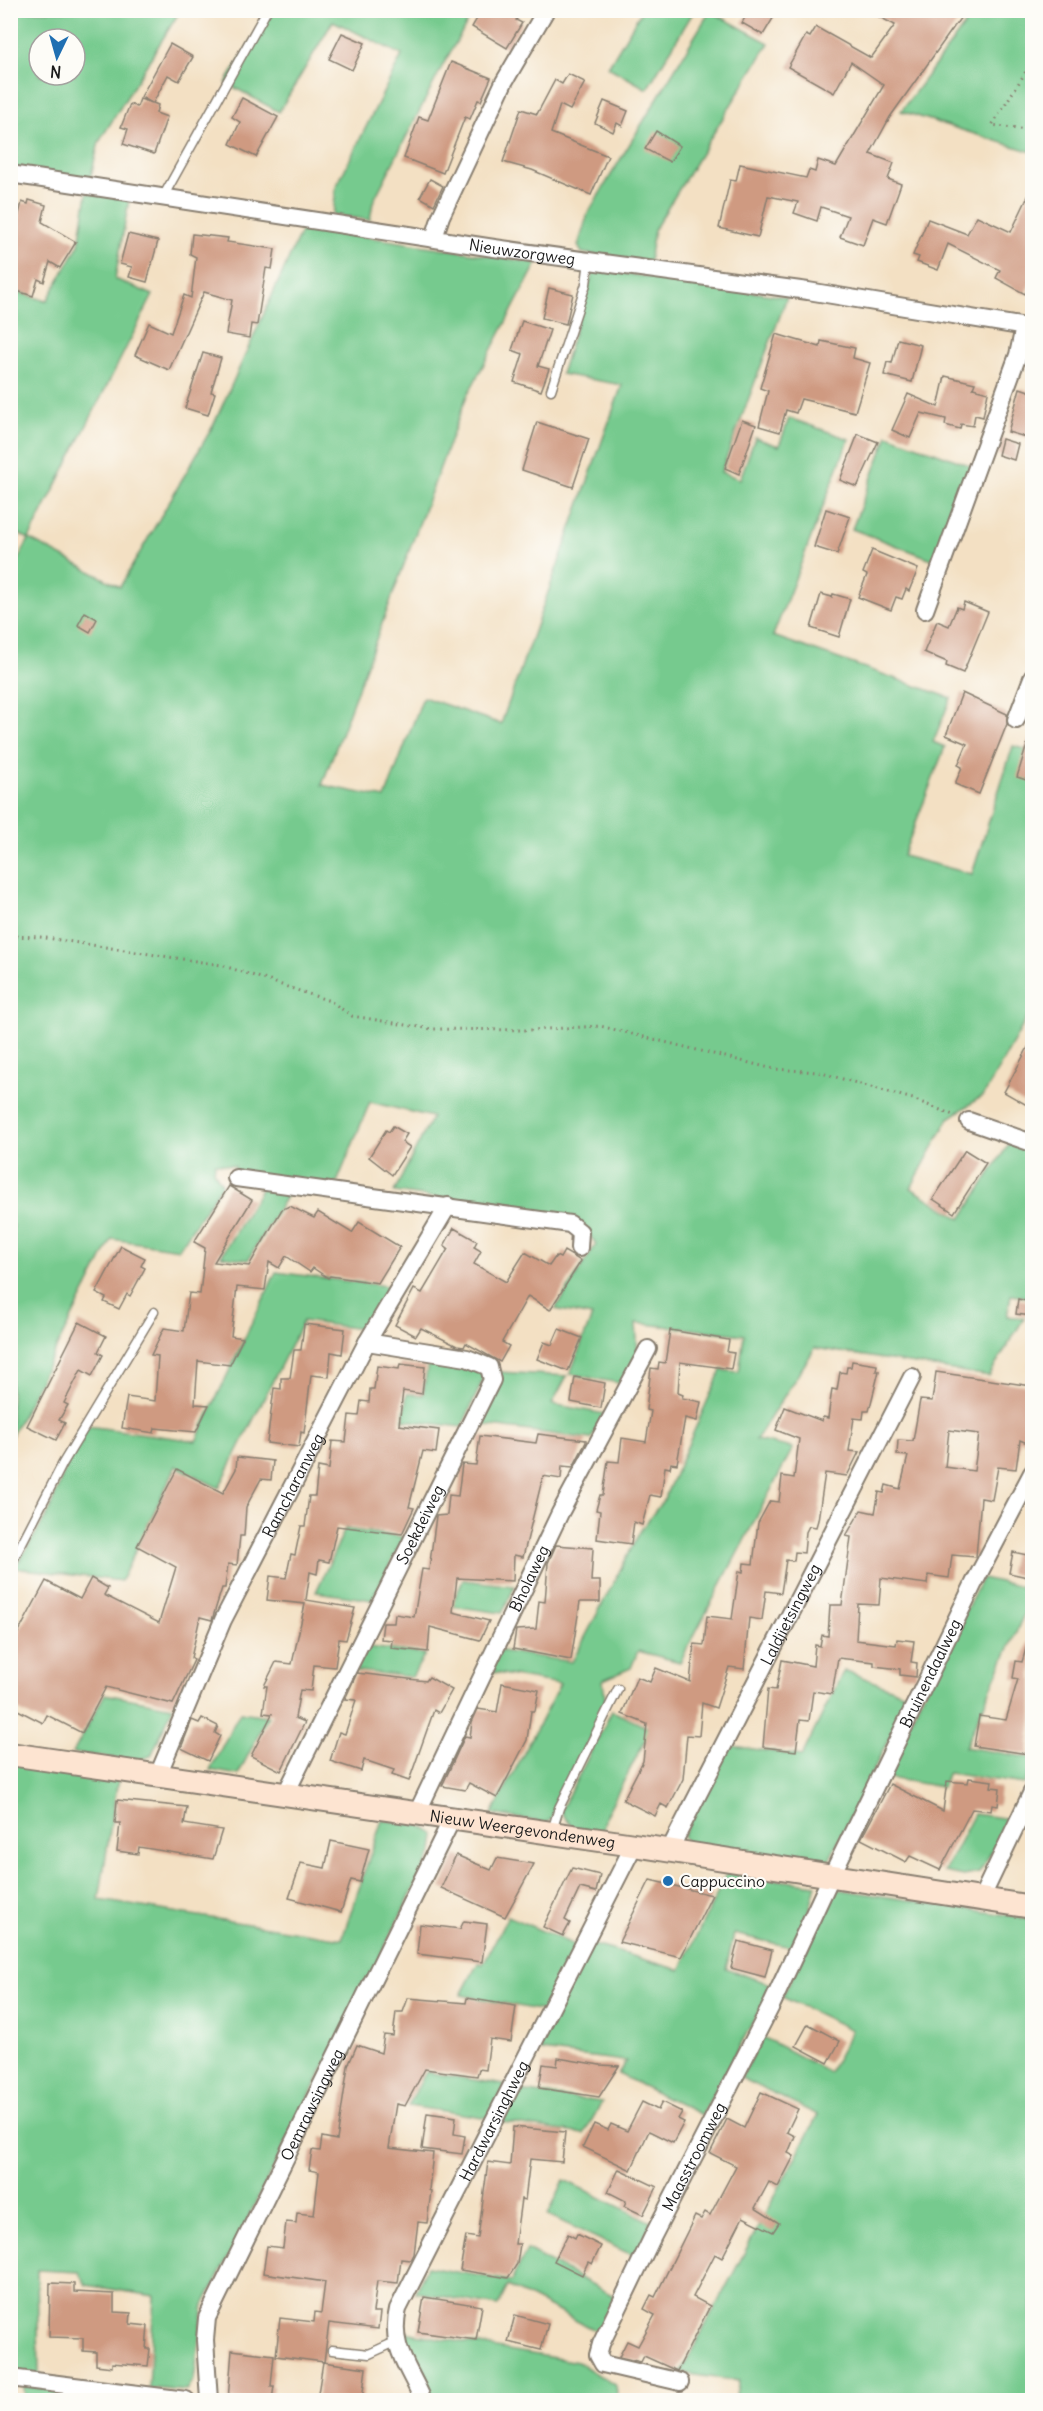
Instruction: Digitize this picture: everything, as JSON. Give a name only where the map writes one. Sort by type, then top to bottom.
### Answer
[{"type":"street","points":[[434,238],[441,216],[504,82],[546,10]]},
{"type":"street","name":"Nieuwzorgweg","points":[[10,174],[589,261],[808,291],[1028,327]]},
{"type":"street","points":[[925,610],[1028,327]]},
{"type":"street","points":[[1016,720],[1032,678]]},
{"type":"street","points":[[969,1121],[1032,1143]]},
{"type":"street","points":[[236,1178],[570,1224],[580,1232],[579,1248]]},
{"type":"street","name":"Ramcharanweg","points":[[158,1775],[223,1620],[367,1342],[448,1206]]},
{"type":"street","name":"Soekdeiweg","points":[[286,1793],[492,1380],[489,1367],[468,1358],[367,1342]]},
{"type":"street","name":"Bholaweg","points":[[417,1813],[560,1513],[648,1349]]},
{"type":"street","name":"Laldjietsingweg","points":[[669,1851],[912,1377]]},
{"type":"street","name":"Bruinendaalweg","points":[[831,1877],[974,1583],[1032,1473]]},
{"type":"street","name":"Nieuw Weergevondenweg","points":[[10,1754],[634,1845],[1032,1907]]},
{"type":"street","points":[[981,1899],[1032,1792]]},
{"type":"street","name":"Oemrawsingweg","points":[[210,2400],[205,2340],[207,2318],[452,1819]]},
{"type":"street","name":"Hardwarsinghweg","points":[[395,2342],[394,2326],[398,2309],[634,1845]]},
{"type":"street","name":"Maasstroomweg","points":[[680,2382],[610,2366],[600,2361],[598,2352],[653,2236],[772,2004],[831,1877]]},
{"type":"street","points":[[395,2342],[423,2400]]},
{"type":"street","points":[[10,2378],[186,2400]]},
{"type":"lane","points":[[163,197],[267,10]]},
{"type":"lane","points":[[552,390],[586,284],[589,261]]},
{"type":"lane","points":[[10,1566],[63,1463],[154,1312]]},
{"type":"lane","points":[[551,1834],[559,1808],[618,1689]]},
{"type":"lane","points":[[332,2350],[369,2354],[395,2342]]},
{"type":"path","points":[[1032,62],[992,125],[1032,131]]},
{"type":"path","points":[[10,936],[40,938],[221,965],[330,1000],[352,1016],[431,1029],[530,1030],[600,1026],[774,1069],[818,1072],[913,1099],[969,1121]]},
{"type":"green space","points":[[642,10],[694,11],[647,89],[608,67]]},
{"type":"green space","points":[[10,11],[180,11],[99,142],[90,180],[11,167]]},
{"type":"green space","points":[[269,11],[474,11],[443,65],[373,202],[370,220],[333,215],[336,187],[402,55],[333,21],[279,112],[226,83]]},
{"type":"green space","points":[[710,11],[769,43],[654,230],[649,262],[582,253],[578,246],[588,213]]},
{"type":"green space","points":[[975,11],[1032,11],[1032,152],[901,111]]},
{"type":"green space","points":[[87,193],[129,200],[115,279],[153,295],[29,539],[11,530],[11,290],[47,301],[79,244]]},
{"type":"green space","points":[[303,227],[537,263],[466,398],[322,785],[385,798],[423,697],[501,724],[622,385],[561,374],[594,269],[787,297],[721,472],[740,479],[755,438],[779,446],[789,418],[849,439],[773,636],[951,698],[933,742],[945,747],[903,856],[972,874],[1013,746],[1032,751],[1032,1009],[984,1095],[949,1118],[911,1188],[961,1219],[1010,1142],[1032,1149],[1032,1298],[1011,1295],[1007,1316],[1024,1318],[989,1376],[815,1348],[756,1440],[793,1448],[680,1662],[638,1651],[631,1668],[603,1680],[606,1707],[551,1820],[546,1823],[492,1814],[560,1684],[484,1671],[496,1650],[572,1662],[641,1530],[664,1499],[721,1370],[739,1372],[744,1335],[636,1323],[638,1355],[624,1384],[570,1374],[592,1316],[555,1309],[596,1244],[578,1220],[548,1213],[394,1192],[432,1117],[370,1102],[336,1185],[235,1173],[235,1166],[215,1163],[214,1172],[222,1184],[179,1249],[112,1239],[11,1437],[10,1233],[14,1226],[10,1225],[10,575],[29,539],[120,587],[213,426]]},
{"type":"green space","points":[[888,435],[972,466],[937,561],[852,529]]},
{"type":"green space","points":[[263,1186],[290,1190],[248,1260],[221,1256]]},
{"type":"green space","points":[[276,1272],[395,1287],[368,1330],[303,1321],[219,1488],[176,1466],[121,1581],[15,1568],[49,1512],[64,1472],[88,1426],[196,1441]]},
{"type":"green space","points":[[429,1357],[460,1361],[485,1375],[462,1427],[403,1420],[407,1394],[423,1395]]},
{"type":"green space","points":[[499,1372],[567,1376],[552,1404],[605,1414],[591,1439],[475,1424],[499,1381]]},
{"type":"green space","points":[[345,1529],[404,1537],[372,1600],[316,1592]]},
{"type":"green space","points":[[982,1578],[1032,1589],[1032,1596],[965,1747],[1032,1758],[1032,1768],[1024,1784],[948,1773],[942,1787],[882,1777]]},
{"type":"green space","points":[[463,1580],[515,1586],[502,1613],[451,1606]]},
{"type":"green space","points":[[361,1646],[425,1654],[412,1677],[348,1670]]},
{"type":"green space","points":[[844,1670],[910,1696],[830,1858],[825,1863],[687,1843],[683,1836],[726,1745],[802,1756]]},
{"type":"green space","points":[[105,1694],[173,1707],[151,1756],[135,1761],[73,1753]]},
{"type":"green space","points":[[612,1711],[651,1729],[606,1815],[602,1833],[573,1827],[561,1813]]},
{"type":"green space","points":[[240,1712],[268,1716],[238,1775],[210,1770]]},
{"type":"green space","points":[[11,1760],[118,1779],[99,1900],[342,1939],[382,1820],[420,1825],[435,1835],[433,1851],[204,2305],[194,2380],[187,2391],[149,2388],[154,2296],[86,2285],[79,2272],[37,2270],[39,2375],[11,2372]]},
{"type":"green space","points":[[974,1814],[1011,1819],[979,1873],[964,1876],[944,1872]]},
{"type":"green space","points":[[727,1873],[816,1885],[809,1912],[790,1947],[734,1934],[726,1969],[773,1985],[702,2115],[618,2074],[626,2061],[541,2051],[539,2047],[591,1944],[680,1970]]},
{"type":"green space","points":[[830,1888],[1032,1919],[1032,2400],[735,2400],[739,2381],[680,2373],[818,2115],[741,2078],[763,2037],[829,2072],[852,2030],[782,1997],[824,1916]]},
{"type":"green space","points":[[508,1916],[577,1946],[543,2011],[461,1995],[478,1963],[483,1964]]},
{"type":"green space","points":[[426,2072],[505,2085],[489,2118],[408,2106]]},
{"type":"green space","points":[[520,2091],[602,2102],[584,2134],[502,2122]]},
{"type":"green space","points":[[564,2180],[651,2222],[636,2257],[548,2215]]},
{"type":"green space","points":[[527,2250],[618,2298],[600,2333],[508,2286],[498,2306],[415,2292],[427,2267],[511,2281]]},
{"type":"green space","points":[[399,2331],[578,2362],[616,2386],[618,2400],[429,2400]]},
{"type":"green space","points":[[24,2386],[66,2390],[66,2400],[25,2400]]},
{"type":"building","points":[[482,10],[522,10],[516,20],[522,23],[507,48],[472,27]]},
{"type":"building","points":[[749,10],[778,10],[763,35],[742,23]]},
{"type":"building","points":[[866,10],[966,10],[890,117],[870,154],[894,163],[888,179],[901,184],[887,223],[873,218],[863,245],[840,237],[848,216],[821,207],[817,221],[794,213],[798,202],[768,196],[758,237],[719,228],[730,180],[736,181],[740,164],[806,178],[809,170],[815,172],[818,160],[836,166],[884,85],[851,62],[834,93],[788,67],[806,35],[810,37],[816,27],[871,58],[895,25]]},
{"type":"building","points":[[342,33],[365,43],[352,70],[329,59]]},
{"type":"building","points":[[170,44],[193,57],[179,81],[168,75],[153,103],[158,105],[156,113],[167,117],[154,154],[123,144],[128,129],[121,127],[130,104],[137,107],[140,99],[152,103],[141,97]]},
{"type":"building","points":[[451,62],[491,78],[470,119],[465,117],[443,173],[404,158],[419,117],[428,120]]},
{"type":"building","points":[[568,74],[585,82],[570,110],[560,105],[551,133],[608,156],[591,195],[532,170],[503,162],[521,109],[537,114],[555,80],[562,84]]},
{"type":"building","points":[[242,98],[278,117],[256,157],[230,144],[240,122],[232,117]]},
{"type":"building","points":[[604,101],[628,111],[622,126],[617,123],[613,132],[595,123]]},
{"type":"building","points":[[656,131],[680,146],[670,162],[645,149]]},
{"type":"building","points":[[430,179],[443,186],[434,205],[420,197]]},
{"type":"building","points":[[1032,188],[1032,280],[1025,294],[996,278],[1000,270],[948,244],[938,270],[917,262],[919,257],[913,255],[928,219],[967,234],[977,216],[1011,232]]},
{"type":"building","points":[[29,200],[46,205],[42,222],[76,242],[60,268],[50,262],[44,282],[38,279],[33,296],[10,289],[10,233],[14,234],[22,202],[28,204]]},
{"type":"building","points":[[128,234],[158,241],[147,282],[129,277],[132,267],[120,264]]},
{"type":"building","points":[[192,234],[228,238],[227,242],[275,249],[272,269],[266,268],[257,325],[251,324],[249,338],[226,334],[232,300],[204,292],[169,370],[135,355],[149,323],[171,333],[184,295],[191,298],[196,257],[190,254]]},
{"type":"building","points":[[549,288],[573,294],[566,324],[542,318]]},
{"type":"building","points":[[522,321],[550,330],[538,366],[549,369],[541,391],[514,382],[523,354],[512,350]]},
{"type":"building","points":[[776,334],[820,347],[821,341],[855,348],[853,358],[870,363],[855,412],[801,399],[796,413],[786,410],[780,432],[759,426],[768,391],[760,388]]},
{"type":"building","points":[[898,339],[921,345],[912,382],[884,375],[887,362],[892,363]]},
{"type":"building","points":[[203,353],[221,358],[211,392],[215,393],[208,415],[185,408]]},
{"type":"building","points":[[945,376],[975,383],[973,388],[988,392],[983,417],[975,415],[973,426],[961,424],[960,429],[945,425],[946,419],[921,413],[910,438],[892,430],[908,394],[938,407]]},
{"type":"building","points":[[1020,388],[1032,392],[1032,439],[1008,432]]},
{"type":"building","points":[[742,420],[756,425],[739,474],[725,468]]},
{"type":"building","points":[[537,422],[589,439],[573,487],[522,470]]},
{"type":"building","points":[[858,434],[878,442],[857,487],[840,480]]},
{"type":"building","points":[[1002,439],[1018,444],[1014,460],[998,455]]},
{"type":"building","points":[[826,509],[850,517],[837,554],[814,547]]},
{"type":"building","points":[[872,550],[918,569],[909,591],[906,589],[902,599],[896,597],[891,610],[858,597],[867,575],[863,573]]},
{"type":"building","points":[[821,594],[832,597],[833,594],[850,599],[839,637],[811,628]]},
{"type":"building","points":[[964,602],[988,612],[963,673],[946,666],[947,662],[924,652],[937,621],[949,626],[957,607],[962,609]]},
{"type":"building","points":[[85,612],[97,619],[90,632],[78,625]]},
{"type":"building","points":[[962,693],[1007,714],[1007,724],[979,794],[955,784],[962,767],[958,765],[967,744],[946,735]]},
{"type":"building","points":[[1029,738],[1032,738],[1032,782],[1017,777]]},
{"type":"building","points":[[1032,1040],[1032,1108],[1004,1092]]},
{"type":"building","points":[[393,1126],[407,1134],[402,1142],[410,1147],[392,1175],[369,1157],[386,1130],[389,1132]]},
{"type":"building","points":[[965,1150],[986,1163],[954,1213],[933,1199]]},
{"type":"building","points":[[229,1186],[252,1200],[214,1262],[249,1266],[282,1209],[290,1206],[314,1218],[318,1212],[352,1233],[359,1222],[400,1247],[378,1283],[330,1276],[328,1278],[313,1268],[310,1272],[286,1256],[279,1268],[269,1262],[265,1290],[237,1287],[231,1336],[243,1338],[230,1365],[198,1361],[195,1404],[209,1405],[196,1432],[155,1428],[154,1433],[122,1428],[127,1397],[155,1401],[158,1356],[151,1355],[164,1328],[184,1331],[189,1293],[200,1294],[205,1248],[194,1242]]},
{"type":"building","points":[[454,1228],[477,1241],[474,1247],[481,1251],[474,1264],[506,1282],[525,1252],[549,1266],[556,1256],[560,1258],[564,1251],[581,1261],[550,1310],[528,1296],[502,1342],[509,1346],[500,1362],[466,1343],[464,1347],[457,1346],[421,1328],[416,1336],[395,1325],[414,1289],[422,1293],[448,1249],[444,1246]]},
{"type":"building","points":[[121,1246],[145,1258],[141,1266],[145,1268],[130,1296],[127,1294],[119,1309],[104,1302],[106,1298],[96,1293]]},
{"type":"building","points":[[1018,1299],[1032,1302],[1032,1316],[1016,1314]]},
{"type":"building","points":[[79,1322],[106,1336],[98,1352],[103,1355],[92,1376],[81,1370],[64,1403],[68,1405],[59,1420],[65,1423],[56,1440],[27,1426]]},
{"type":"building","points":[[304,1324],[345,1329],[342,1354],[331,1352],[329,1377],[311,1375],[304,1433],[301,1432],[299,1447],[267,1443],[274,1388],[281,1389],[281,1378],[290,1378],[294,1350],[301,1350]]},
{"type":"building","points":[[559,1329],[582,1338],[568,1371],[537,1359],[544,1342],[552,1345]]},
{"type":"building","points":[[670,1330],[729,1340],[727,1352],[734,1353],[731,1369],[680,1362],[678,1393],[683,1395],[682,1398],[701,1402],[697,1421],[685,1418],[677,1464],[671,1463],[670,1468],[665,1467],[661,1497],[650,1495],[642,1525],[634,1522],[631,1544],[597,1539],[600,1511],[596,1510],[600,1495],[603,1495],[608,1461],[619,1462],[622,1438],[646,1442],[651,1411],[646,1410],[651,1368],[658,1369],[659,1362],[665,1363]]},
{"type":"building","points":[[852,1361],[877,1365],[876,1371],[879,1371],[869,1411],[864,1411],[863,1419],[854,1418],[849,1451],[859,1452],[847,1476],[825,1473],[818,1520],[816,1527],[809,1526],[806,1532],[804,1553],[795,1552],[794,1561],[786,1560],[781,1593],[766,1591],[762,1620],[749,1618],[744,1669],[729,1667],[716,1708],[702,1703],[699,1736],[687,1735],[683,1779],[668,1808],[661,1804],[655,1816],[623,1800],[643,1761],[647,1724],[622,1714],[637,1677],[650,1682],[656,1668],[690,1682],[694,1644],[704,1645],[707,1616],[732,1619],[739,1571],[743,1572],[744,1563],[753,1564],[758,1523],[770,1501],[779,1502],[782,1476],[794,1478],[799,1439],[776,1430],[785,1407],[822,1421],[823,1417],[828,1418],[832,1389],[837,1390],[840,1372],[846,1373]]},
{"type":"building","points":[[400,1364],[425,1367],[422,1394],[403,1391],[399,1425],[439,1430],[436,1453],[423,1451],[409,1507],[414,1508],[402,1534],[337,1526],[329,1562],[319,1560],[317,1574],[310,1572],[306,1600],[355,1608],[346,1640],[339,1639],[335,1667],[314,1665],[311,1691],[300,1690],[295,1718],[305,1722],[281,1771],[251,1756],[272,1714],[263,1713],[267,1686],[264,1686],[276,1662],[292,1664],[305,1604],[267,1600],[270,1576],[286,1578],[291,1554],[295,1555],[301,1526],[305,1526],[309,1496],[315,1496],[318,1467],[329,1469],[332,1441],[346,1442],[349,1415],[359,1416],[361,1401],[369,1402],[370,1389],[374,1389],[377,1366],[399,1369]]},
{"type":"building","points":[[936,1372],[1032,1386],[1032,1445],[1020,1440],[1016,1469],[998,1467],[992,1500],[981,1498],[976,1557],[952,1555],[949,1578],[928,1575],[927,1584],[881,1578],[879,1605],[858,1604],[856,1640],[896,1645],[897,1639],[914,1641],[911,1662],[917,1663],[916,1677],[900,1675],[900,1669],[874,1666],[874,1662],[838,1658],[832,1694],[813,1691],[809,1721],[800,1720],[796,1751],[763,1747],[768,1689],[776,1690],[782,1660],[813,1666],[815,1645],[820,1646],[822,1635],[828,1636],[830,1605],[842,1605],[851,1537],[846,1536],[861,1510],[875,1513],[879,1492],[884,1493],[886,1485],[900,1489],[908,1456],[897,1455],[898,1440],[913,1441],[920,1400],[932,1401]],"holes":[[[949,1430],[979,1434],[974,1471],[945,1467]]]},
{"type":"building","points":[[575,1377],[605,1383],[601,1408],[571,1402]]},
{"type":"building","points":[[538,1434],[586,1440],[586,1442],[573,1467],[562,1466],[561,1479],[543,1476],[523,1557],[514,1555],[513,1581],[457,1578],[453,1612],[489,1621],[480,1640],[430,1627],[428,1652],[391,1648],[392,1640],[381,1639],[383,1623],[394,1623],[395,1614],[414,1617],[422,1569],[429,1570],[436,1516],[447,1515],[449,1495],[458,1496],[462,1464],[476,1465],[480,1436],[536,1443]]},
{"type":"building","points":[[237,1457],[273,1461],[271,1480],[261,1479],[246,1507],[244,1536],[240,1536],[237,1565],[228,1564],[225,1588],[222,1588],[212,1620],[200,1617],[191,1658],[194,1660],[173,1704],[106,1687],[82,1733],[47,1715],[43,1723],[10,1706],[10,1648],[46,1581],[80,1599],[91,1578],[108,1588],[104,1595],[159,1623],[176,1567],[137,1546],[177,1469],[223,1493],[236,1469]]},
{"type":"building","points":[[556,1545],[593,1548],[591,1581],[600,1581],[600,1602],[580,1602],[571,1660],[513,1649],[516,1630],[536,1629],[539,1601],[545,1602],[548,1563]]},
{"type":"building","points":[[1013,1552],[1032,1556],[1032,1578],[1009,1573]]},
{"type":"building","points":[[1028,1642],[1032,1643],[1032,1720],[1028,1754],[974,1746],[979,1716],[1006,1720],[1018,1679],[1013,1678],[1016,1661],[1022,1662]]},
{"type":"building","points":[[357,1673],[426,1681],[429,1677],[452,1690],[439,1713],[434,1710],[409,1781],[392,1775],[394,1770],[364,1760],[361,1771],[330,1761],[339,1732],[345,1734],[356,1700],[345,1699]]},
{"type":"building","points":[[502,1683],[539,1690],[535,1711],[531,1711],[527,1740],[497,1798],[469,1783],[465,1790],[442,1786],[465,1736],[470,1737],[472,1722],[478,1709],[497,1712]]},
{"type":"building","points":[[202,1718],[218,1726],[215,1733],[220,1736],[208,1761],[181,1748],[192,1720],[199,1723]]},
{"type":"building","points":[[969,1778],[992,1781],[991,1787],[1000,1788],[998,1806],[992,1805],[991,1811],[972,1809],[940,1870],[910,1856],[906,1862],[861,1839],[890,1784],[943,1811],[947,1781],[968,1783]]},
{"type":"building","points":[[117,1800],[187,1807],[184,1824],[222,1830],[213,1859],[139,1847],[138,1854],[117,1851],[120,1823],[115,1823]]},
{"type":"building","points":[[331,1841],[369,1849],[360,1882],[351,1880],[341,1912],[289,1898],[301,1863],[325,1868]]},
{"type":"building","points":[[456,1855],[491,1870],[497,1858],[534,1864],[505,1917],[441,1888]]},
{"type":"building","points":[[572,1868],[600,1875],[596,1892],[580,1888],[565,1920],[570,1923],[563,1936],[543,1927]]},
{"type":"building","points":[[650,1880],[712,1895],[681,1957],[619,1942]]},
{"type":"building","points":[[464,1921],[487,1924],[482,1962],[417,1954],[420,1924],[460,1929]]},
{"type":"building","points":[[738,1941],[772,1950],[765,1977],[731,1968]]},
{"type":"building","points":[[408,1998],[466,2003],[467,1998],[516,2006],[511,2042],[490,2039],[486,2070],[479,2069],[477,2076],[425,2069],[405,2106],[396,2104],[389,2148],[433,2153],[429,2190],[431,2191],[427,2223],[418,2222],[414,2254],[411,2260],[401,2259],[398,2283],[377,2281],[373,2312],[380,2312],[378,2329],[329,2323],[324,2362],[276,2356],[280,2318],[314,2322],[315,2312],[321,2313],[325,2282],[263,2273],[267,2246],[283,2248],[286,2222],[296,2223],[297,2213],[314,2215],[319,2172],[309,2170],[312,2150],[320,2151],[322,2137],[337,2140],[348,2066],[357,2045],[381,2053],[384,2035],[393,2036],[396,2012],[403,2012]]},
{"type":"building","points":[[808,2024],[840,2041],[828,2063],[796,2046]]},
{"type":"building","points":[[558,2058],[619,2066],[599,2097],[539,2088],[543,2064],[557,2066]]},
{"type":"building","points":[[761,2092],[798,2109],[787,2132],[795,2136],[788,2153],[794,2156],[778,2187],[769,2182],[755,2208],[779,2223],[773,2232],[743,2217],[722,2258],[715,2254],[693,2297],[710,2306],[677,2371],[644,2356],[641,2362],[619,2357],[627,2341],[638,2346],[655,2315],[644,2309],[651,2295],[655,2297],[695,2216],[701,2219],[705,2212],[710,2215],[736,2166],[710,2153],[727,2119],[744,2128]]},
{"type":"building","points":[[642,2102],[658,2110],[662,2102],[682,2112],[678,2119],[684,2122],[673,2143],[649,2131],[631,2170],[583,2147],[594,2124],[608,2130],[611,2124],[627,2131]]},
{"type":"building","points":[[427,2113],[456,2117],[454,2134],[465,2136],[462,2154],[422,2149]]},
{"type":"building","points":[[513,2127],[565,2132],[562,2162],[530,2159],[525,2200],[521,2199],[515,2244],[520,2244],[517,2264],[508,2278],[460,2270],[466,2236],[478,2238],[488,2162],[510,2165]]},
{"type":"building","points":[[619,2169],[657,2187],[643,2215],[624,2206],[626,2201],[608,2192]]},
{"type":"building","points":[[568,2234],[575,2238],[577,2234],[601,2246],[592,2264],[588,2262],[582,2275],[554,2261]]},
{"type":"building","points":[[50,2283],[74,2284],[74,2292],[114,2294],[114,2312],[131,2313],[130,2324],[148,2326],[146,2349],[150,2349],[148,2366],[112,2363],[112,2367],[96,2365],[96,2352],[83,2351],[83,2338],[49,2337]]},
{"type":"building","points":[[424,2297],[482,2306],[476,2340],[418,2332]]},
{"type":"building","points":[[515,2315],[548,2324],[541,2350],[508,2342]]},
{"type":"building","points":[[232,2350],[274,2355],[272,2400],[228,2400]]},
{"type":"building","points":[[323,2362],[366,2368],[362,2400],[317,2400]]},
{"type":"place","name":"Cappuccino","points":[[668,1881]]}]
